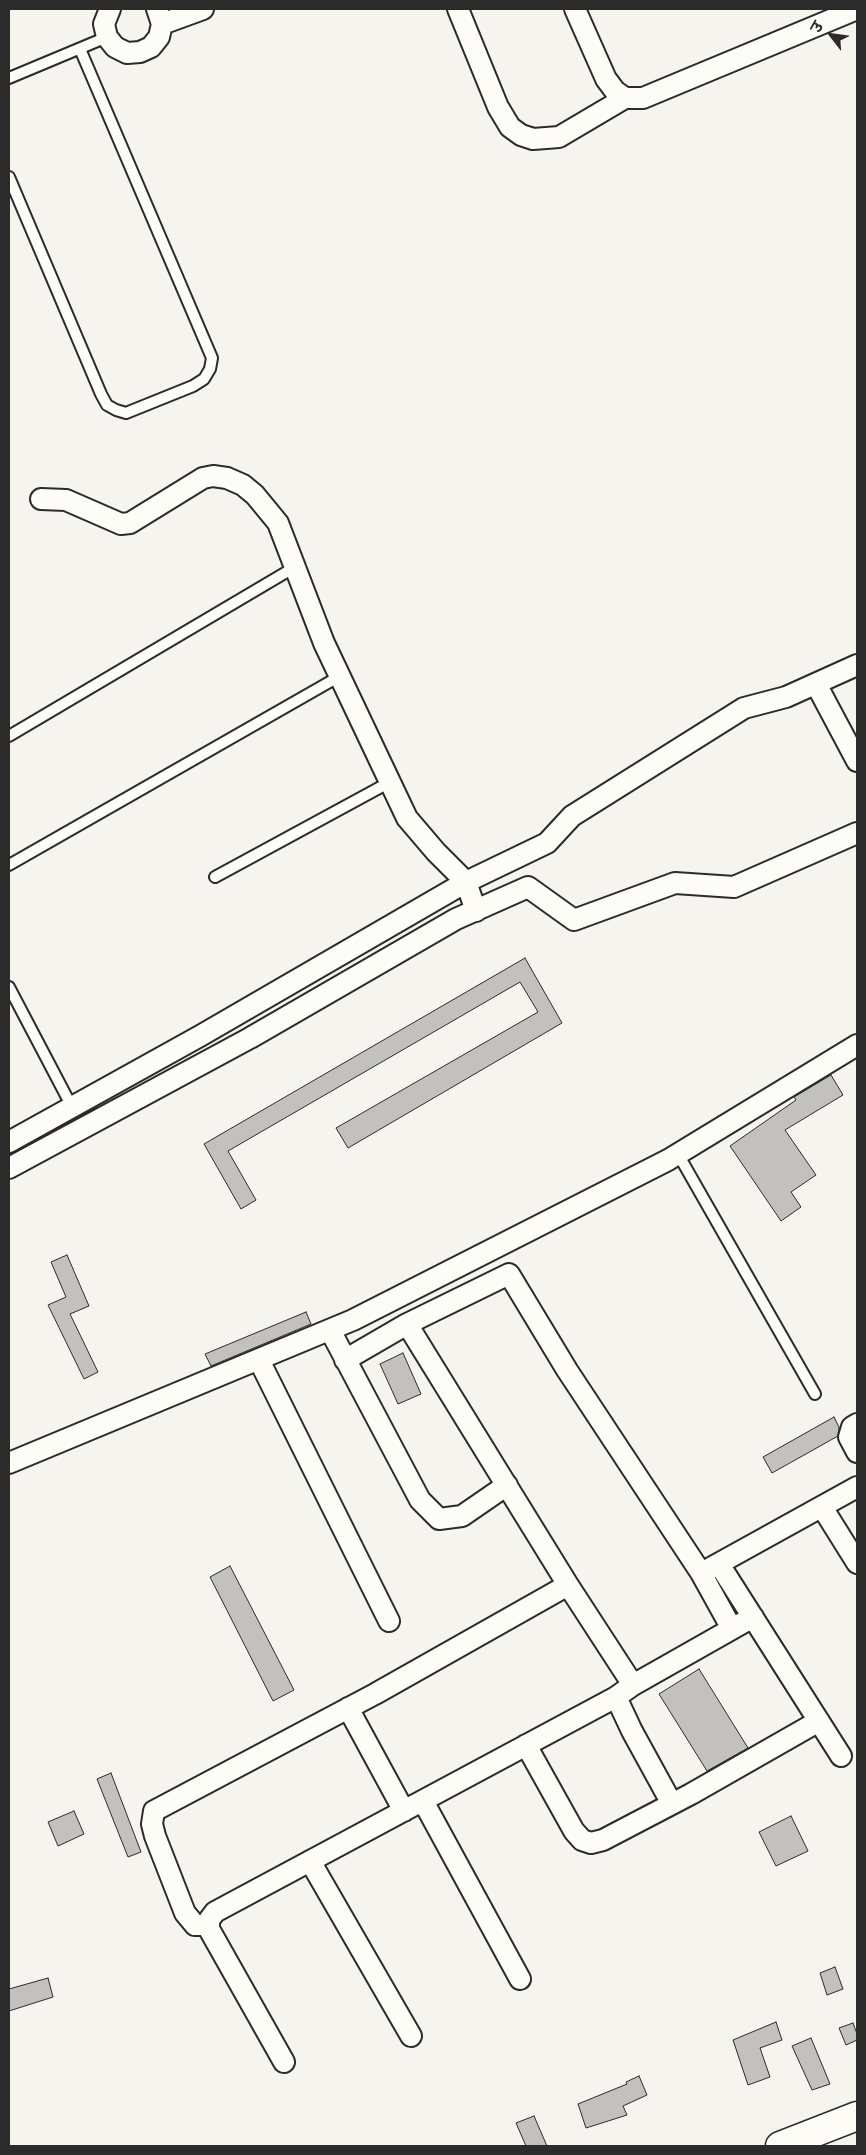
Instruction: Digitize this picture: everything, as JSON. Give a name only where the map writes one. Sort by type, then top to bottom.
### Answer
[{"type":"street","points":[[108,10],[104,24],[107,37],[115,47],[127,53],[140,52],[152,47],[159,37],[160,16],[203,9]]},
{"type":"street","points":[[458,9],[498,107],[510,127],[521,135],[533,139],[559,137],[625,98],[642,98],[857,9]]},
{"type":"street","points":[[576,9],[606,79],[615,91],[625,98]]},
{"type":"street","points":[[41,499],[66,500],[121,524],[130,523],[203,478],[213,476],[227,478],[243,485],[255,494],[278,523],[324,643],[407,818],[436,852],[466,882],[476,910]]},
{"type":"street","points":[[9,1142],[200,1036],[466,882],[547,843],[572,816],[744,708],[786,697],[857,665]]},
{"type":"street","points":[[816,684],[857,761]]},
{"type":"street","points":[[9,1168],[250,1038],[456,919],[528,887],[574,920],[675,883],[734,887],[857,833]]},
{"type":"street","points":[[9,1463],[330,1330],[404,1294],[678,1154],[857,1045]]},
{"type":"street","points":[[345,1360],[407,1324],[509,1274],[567,1370],[701,1573],[732,1628]]},
{"type":"street","points":[[407,1324],[568,1584],[633,1685]]},
{"type":"street","points":[[330,1330],[420,1500],[439,1519],[462,1516],[507,1485]]},
{"type":"street","points":[[259,1360],[389,1621]]},
{"type":"street","points":[[857,1424],[852,1427],[849,1437],[857,1452]]},
{"type":"street","points":[[701,1573],[857,1487]]},
{"type":"street","points":[[822,1507],[857,1563]]},
{"type":"street","points":[[719,1564],[841,1756]]},
{"type":"street","points":[[208,1925],[195,1925],[185,1913],[154,1830],[152,1816],[154,1811],[348,1708],[568,1584]]},
{"type":"street","points":[[208,1925],[215,1912],[616,1697],[633,1685],[753,1617]]},
{"type":"street","points":[[616,1697],[632,1731],[672,1804]]},
{"type":"street","points":[[348,1708],[404,1811]]},
{"type":"street","points":[[526,1745],[574,1831],[582,1840],[591,1843],[603,1840],[672,1804],[819,1721]]},
{"type":"street","points":[[424,1801],[520,1979]]},
{"type":"street","points":[[310,1861],[411,2036]]},
{"type":"street","points":[[208,1925],[216,1944],[284,2062]]},
{"type":"street","points":[[780,2146],[857,2116]]},
{"type":"lane","points":[[9,78],[107,37]]},
{"type":"lane","points":[[9,177],[101,394],[107,404],[116,410],[126,413],[193,386],[204,379],[210,369],[212,358],[80,49]]},
{"type":"lane","points":[[9,736],[295,568]]},
{"type":"lane","points":[[9,865],[340,676]]},
{"type":"lane","points":[[215,877],[390,782]]},
{"type":"lane","points":[[9,987],[72,1107]]},
{"type":"lane","points":[[678,1154],[815,1394]]},
{"type":"building","points":[[525,958],[562,1023],[348,1148],[336,1128],[538,1012],[520,982],[228,1151],[256,1200],[241,1209],[204,1144]]},
{"type":"building","points":[[831,1075],[843,1095],[785,1130],[816,1175],[791,1192],[801,1207],[781,1221],[730,1146],[796,1100],[794,1097]]},
{"type":"building","points":[[67,1255],[89,1306],[70,1314],[98,1372],[84,1379],[48,1305],[66,1297],[51,1262]]},
{"type":"building","points":[[306,1312],[311,1324],[211,1366],[205,1354]]},
{"type":"building","points":[[403,1353],[421,1394],[398,1404],[380,1364]]},
{"type":"building","points":[[834,1417],[839,1427],[838,1436],[772,1473],[763,1457]]},
{"type":"building","points":[[230,1566],[294,1690],[273,1701],[210,1577]]},
{"type":"building","points":[[699,1669],[748,1748],[707,1771],[659,1694]]},
{"type":"building","points":[[111,1773],[141,1852],[128,1857],[97,1779]]},
{"type":"building","points":[[74,1811],[84,1834],[58,1846],[48,1822]]},
{"type":"building","points":[[791,1816],[808,1851],[776,1866],[759,1832]]},
{"type":"building","points":[[835,1967],[843,1989],[827,1995],[820,1973]]},
{"type":"building","points":[[48,1978],[53,1997],[9,2011],[9,1989]]},
{"type":"building","points":[[776,2022],[782,2040],[760,2048],[770,2077],[748,2085],[733,2040]]},
{"type":"building","points":[[853,2023],[857,2040],[846,2045],[839,2028]]},
{"type":"building","points":[[811,2038],[830,2084],[812,2090],[792,2046]]},
{"type":"building","points":[[639,2076],[647,2095],[623,2106],[627,2115],[586,2128],[578,2104],[627,2084],[626,2082]]},
{"type":"building","points":[[534,2116],[547,2146],[526,2146],[516,2123]]}]
